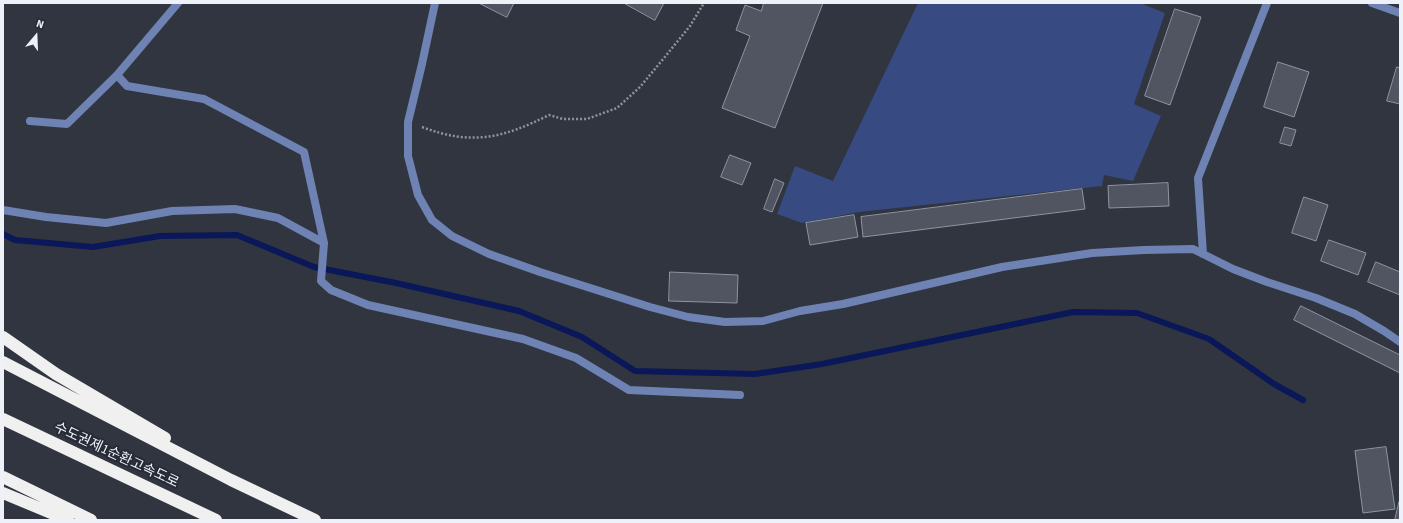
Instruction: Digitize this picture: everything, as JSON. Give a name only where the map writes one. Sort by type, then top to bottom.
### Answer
[{"type":"highway","points":[[3,337],[56,374],[295,511]]},
{"type":"highway","points":[[3,362],[231,480],[315,520]]},
{"type":"highway","name":"수도권제1순환고속도로","points":[[3,419],[216,520]]},
{"type":"highway","points":[[3,477],[91,520]]},
{"type":"highway","points":[[3,493],[68,520]]},
{"type":"street","points":[[30,121],[67,124],[118,75],[178,3]]},
{"type":"street","points":[[435,3],[408,122],[408,156],[418,195],[432,220],[452,236],[490,254],[540,272],[650,307],[688,317],[725,322],[762,321],[800,311],[842,304],[1002,267],[1092,253],[1193,249],[1233,269],[1316,298],[1355,314],[1400,342]]},
{"type":"street","points":[[1203,254],[1198,178],[1267,3]]},
{"type":"street","points":[[1372,3],[1400,13]]},
{"type":"street","points":[[118,75],[127,86],[204,99],[304,152],[324,243],[321,280],[330,290],[368,305],[523,339],[576,358],[629,390],[740,395]]},
{"type":"street","points":[[3,210],[46,217],[106,223],[172,211],[235,209],[278,218],[324,243]]},
{"type":"path","points":[[408,122],[452,136],[476,138],[503,134],[527,126],[549,115],[563,120],[586,119],[616,108],[640,87],[690,26],[704,3]]},
{"type":"shaded area","points":[[918,3],[1140,3],[1165,13],[1134,104],[1161,116],[1133,181],[1104,175],[1102,186],[859,212],[802,223],[777,214],[795,166],[833,181]]},
{"type":"building","points":[[479,3],[514,3],[507,17]]},
{"type":"building","points":[[624,3],[664,3],[655,20]]},
{"type":"building","points":[[764,3],[823,3],[775,128],[722,108],[750,36],[736,30],[745,5],[761,11]]},
{"type":"building","points":[[1175,9],[1201,17],[1170,105],[1145,96]]},
{"type":"building","points":[[1278,62],[1309,72],[1294,117],[1264,107]]},
{"type":"building","points":[[1397,67],[1400,68],[1400,104],[1387,101]]},
{"type":"building","points":[[1285,127],[1296,130],[1291,146],[1280,143]]},
{"type":"building","points":[[730,155],[751,163],[742,185],[721,177]]},
{"type":"building","points":[[775,179],[784,183],[772,212],[764,209]]},
{"type":"building","points":[[1168,183],[1169,206],[1109,208],[1108,186]]},
{"type":"building","points":[[1082,189],[1085,209],[863,237],[861,217]]},
{"type":"building","points":[[1304,197],[1328,205],[1316,241],[1292,233]]},
{"type":"building","points":[[854,215],[858,237],[810,245],[806,223]]},
{"type":"building","points":[[1329,240],[1366,253],[1358,275],[1321,261]]},
{"type":"building","points":[[1376,262],[1400,272],[1400,295],[1368,282]]},
{"type":"building","points":[[670,272],[738,275],[737,303],[669,301]]},
{"type":"building","points":[[1301,306],[1400,355],[1400,373],[1294,320]]},
{"type":"building","points":[[1386,447],[1395,509],[1363,513],[1355,451]]},
{"type":"building","points":[[1399,502],[1400,520],[1395,520]]},
{"type":"waterway","points":[[3,234],[15,240],[93,247],[160,236],[237,235],[314,267],[396,283],[519,311],[582,337],[635,371],[755,374],[822,364],[1073,312],[1137,313],[1209,339],[1274,384],[1303,400]]}]
